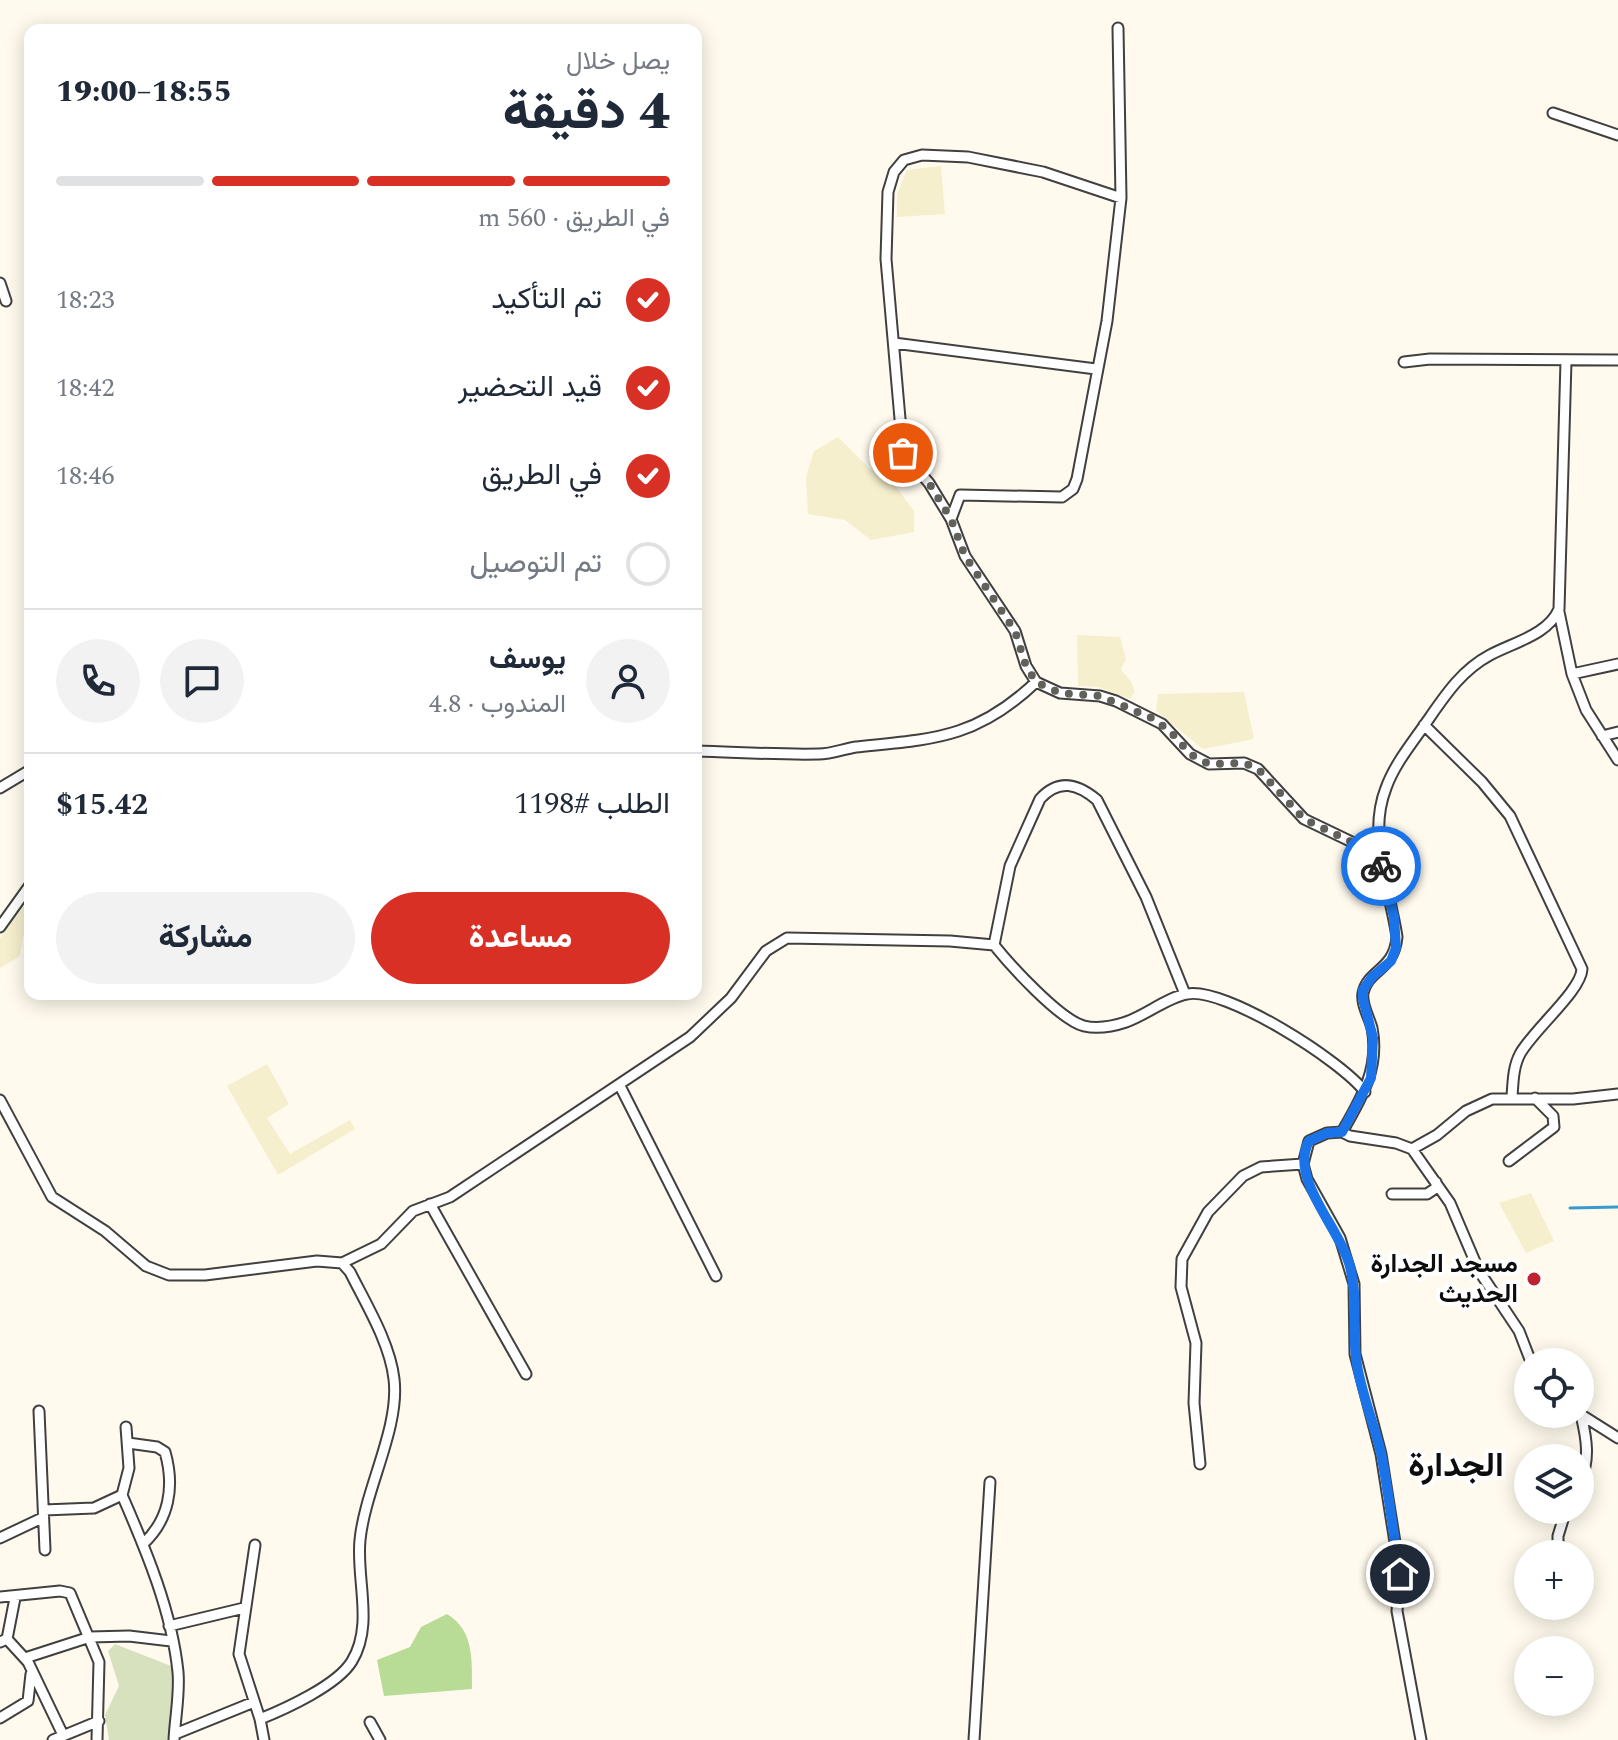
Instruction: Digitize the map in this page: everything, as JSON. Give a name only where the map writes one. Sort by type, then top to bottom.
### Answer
[{"type":"street","points":[[951,519],[960,495],[1062,497],[1073,489],[1077,479],[1107,321],[1121,198],[1118,28]]},
{"type":"street","points":[[1553,113],[1618,135]]},
{"type":"street","points":[[1121,198],[1043,172],[1001,163],[946,155],[904,160],[894,172],[888,192],[886,259],[903,453],[929,483],[951,519],[965,556],[1015,631],[1026,666],[1036,682],[1060,693],[1100,696],[1152,718],[1170,731],[1190,754],[1209,764],[1250,764],[1304,819],[1354,843],[1382,866]]},
{"type":"street","points":[[0,283],[6,301]]},
{"type":"street","points":[[894,343],[1096,369]]},
{"type":"street","points":[[1404,362],[1430,359],[1618,360]]},
{"type":"street","points":[[1566,361],[1559,609],[1572,674],[1586,710],[1618,760]]},
{"type":"street","points":[[1342,1132],[1371,1078],[1373,1038],[1363,990],[1395,954],[1397,937],[1382,866],[1379,821],[1383,796],[1403,756],[1455,682],[1472,666],[1548,627],[1559,609]]},
{"type":"street","points":[[1548,627],[1563,632]]},
{"type":"street","points":[[1572,674],[1618,664]]},
{"type":"street","points":[[702,751],[823,754],[930,740],[974,727],[994,716],[1036,682]]},
{"type":"street","points":[[1424,725],[1482,782],[1510,816],[1582,969],[1576,987],[1542,1022],[1518,1057],[1512,1097]]},
{"type":"street","points":[[1602,736],[1618,732]]},
{"type":"street","points":[[0,788],[24,774]]},
{"type":"street","points":[[994,945],[1010,866],[1035,809],[1048,790],[1071,784],[1084,789],[1097,800],[1146,897],[1185,994]]},
{"type":"street","points":[[0,927],[24,893]]},
{"type":"street","points":[[0,1100],[52,1197],[105,1231],[146,1266],[169,1275],[205,1275],[317,1261],[342,1263],[381,1244],[408,1215],[450,1197],[474,1182],[620,1086],[712,1018],[776,942],[787,938],[994,945],[1027,982],[1083,1026],[1125,1023],[1185,994],[1202,993],[1280,1027],[1343,1069],[1365,1092]]},
{"type":"street","points":[[620,1086],[716,1276]]},
{"type":"street","points":[[1412,1149],[1482,1103],[1512,1097],[1573,1099],[1618,1094]]},
{"type":"street","points":[[1509,1161],[1554,1127],[1553,1116],[1535,1098]]},
{"type":"street","points":[[1421,1740],[1397,1611],[1400,1574],[1381,1454],[1355,1354],[1354,1284],[1340,1238],[1312,1190],[1303,1164],[1309,1141],[1327,1133],[1342,1132],[1412,1149],[1450,1203],[1479,1271],[1519,1331],[1526,1348]]},
{"type":"street","points":[[1200,1464],[1194,1403],[1196,1343],[1181,1287],[1182,1259],[1208,1212],[1243,1176],[1261,1167],[1303,1164]]},
{"type":"street","points":[[1392,1194],[1427,1194],[1436,1188],[1436,1182]]},
{"type":"street","points":[[430,1204],[526,1374]]},
{"type":"street","points":[[260,1719],[299,1701],[345,1671],[357,1653],[361,1634],[360,1538],[395,1384],[390,1357],[350,1272],[342,1263]]},
{"type":"street","points":[[39,1411],[45,1550]]},
{"type":"street","points":[[1594,1423],[1618,1438]]},
{"type":"street","points":[[126,1427],[129,1468],[122,1495],[143,1544],[169,1626],[178,1679],[174,1737],[254,1702]]},
{"type":"street","points":[[128,1443],[157,1447],[165,1452],[168,1462],[166,1512],[157,1530],[143,1544]]},
{"type":"street","points":[[974,1740],[990,1482]]},
{"type":"street","points":[[0,1538],[43,1514],[94,1508],[122,1495]]},
{"type":"street","points":[[255,1545],[239,1654],[264,1740]]},
{"type":"street","points":[[0,1597],[15,1598],[60,1591],[70,1593],[99,1662],[97,1740]]},
{"type":"street","points":[[15,1598],[3,1641],[25,1658],[63,1735]]},
{"type":"street","points":[[169,1626],[244,1608]]},
{"type":"street","points":[[25,1658],[90,1637],[129,1636],[171,1641]]},
{"type":"street","points":[[0,1718],[28,1701],[32,1670]]},
{"type":"street","points":[[53,1740],[99,1721]]},
{"type":"street","points":[[370,1722],[380,1740]]},
{"type":"shaded area","points":[[941,166],[945,214],[897,217],[897,194],[907,170]]},
{"type":"shaded area","points":[[838,437],[868,467],[894,484],[914,511],[914,532],[871,540],[845,520],[808,514],[806,477],[814,451]]},
{"type":"shaded area","points":[[1077,635],[1120,637],[1126,659],[1121,670],[1135,691],[1130,699],[1098,687],[1078,686]]},
{"type":"shaded area","points":[[1244,692],[1254,739],[1203,749],[1156,711],[1158,694]]},
{"type":"shaded area","points":[[24,904],[24,936],[20,956],[0,968],[0,938]]},
{"type":"shaded area","points":[[267,1064],[289,1104],[267,1118],[290,1154],[350,1120],[355,1129],[278,1175],[227,1086]]},
{"type":"shaded area","points":[[1531,1193],[1554,1241],[1526,1253],[1499,1203]]},
{"type":"green space","points":[[447,1614],[467,1637],[472,1689],[384,1696],[377,1660],[410,1647],[421,1627]]},
{"type":"green space","points":[[115,1644],[171,1666],[175,1691],[170,1740],[109,1740],[105,1715],[119,1686],[108,1651]]},
{"type":"waterway","points":[[1570,1208],[1618,1207]]},
{"type":"way so far","points":[[903,453],[912,468],[929,483],[951,519],[965,556],[1015,631],[1026,666],[1036,682],[1060,693],[1100,696],[1152,718],[1170,731],[1198,760],[1221,765],[1250,764],[1304,819],[1354,843],[1381,866]]},
{"type":"place","name":"مسجد الجدارة الحديث","points":[[1534,1279]]},
{"type":"district","name":"الجدارة","points":[[1456,1466]]},
{"type":"route","points":[[1381,866],[1397,937],[1391,961],[1372,977],[1363,990],[1373,1038],[1370,1081],[1342,1132],[1327,1133],[1309,1141],[1303,1164],[1312,1190],[1335,1228],[1350,1265],[1355,1290],[1357,1366],[1381,1454],[1400,1574]]}]
